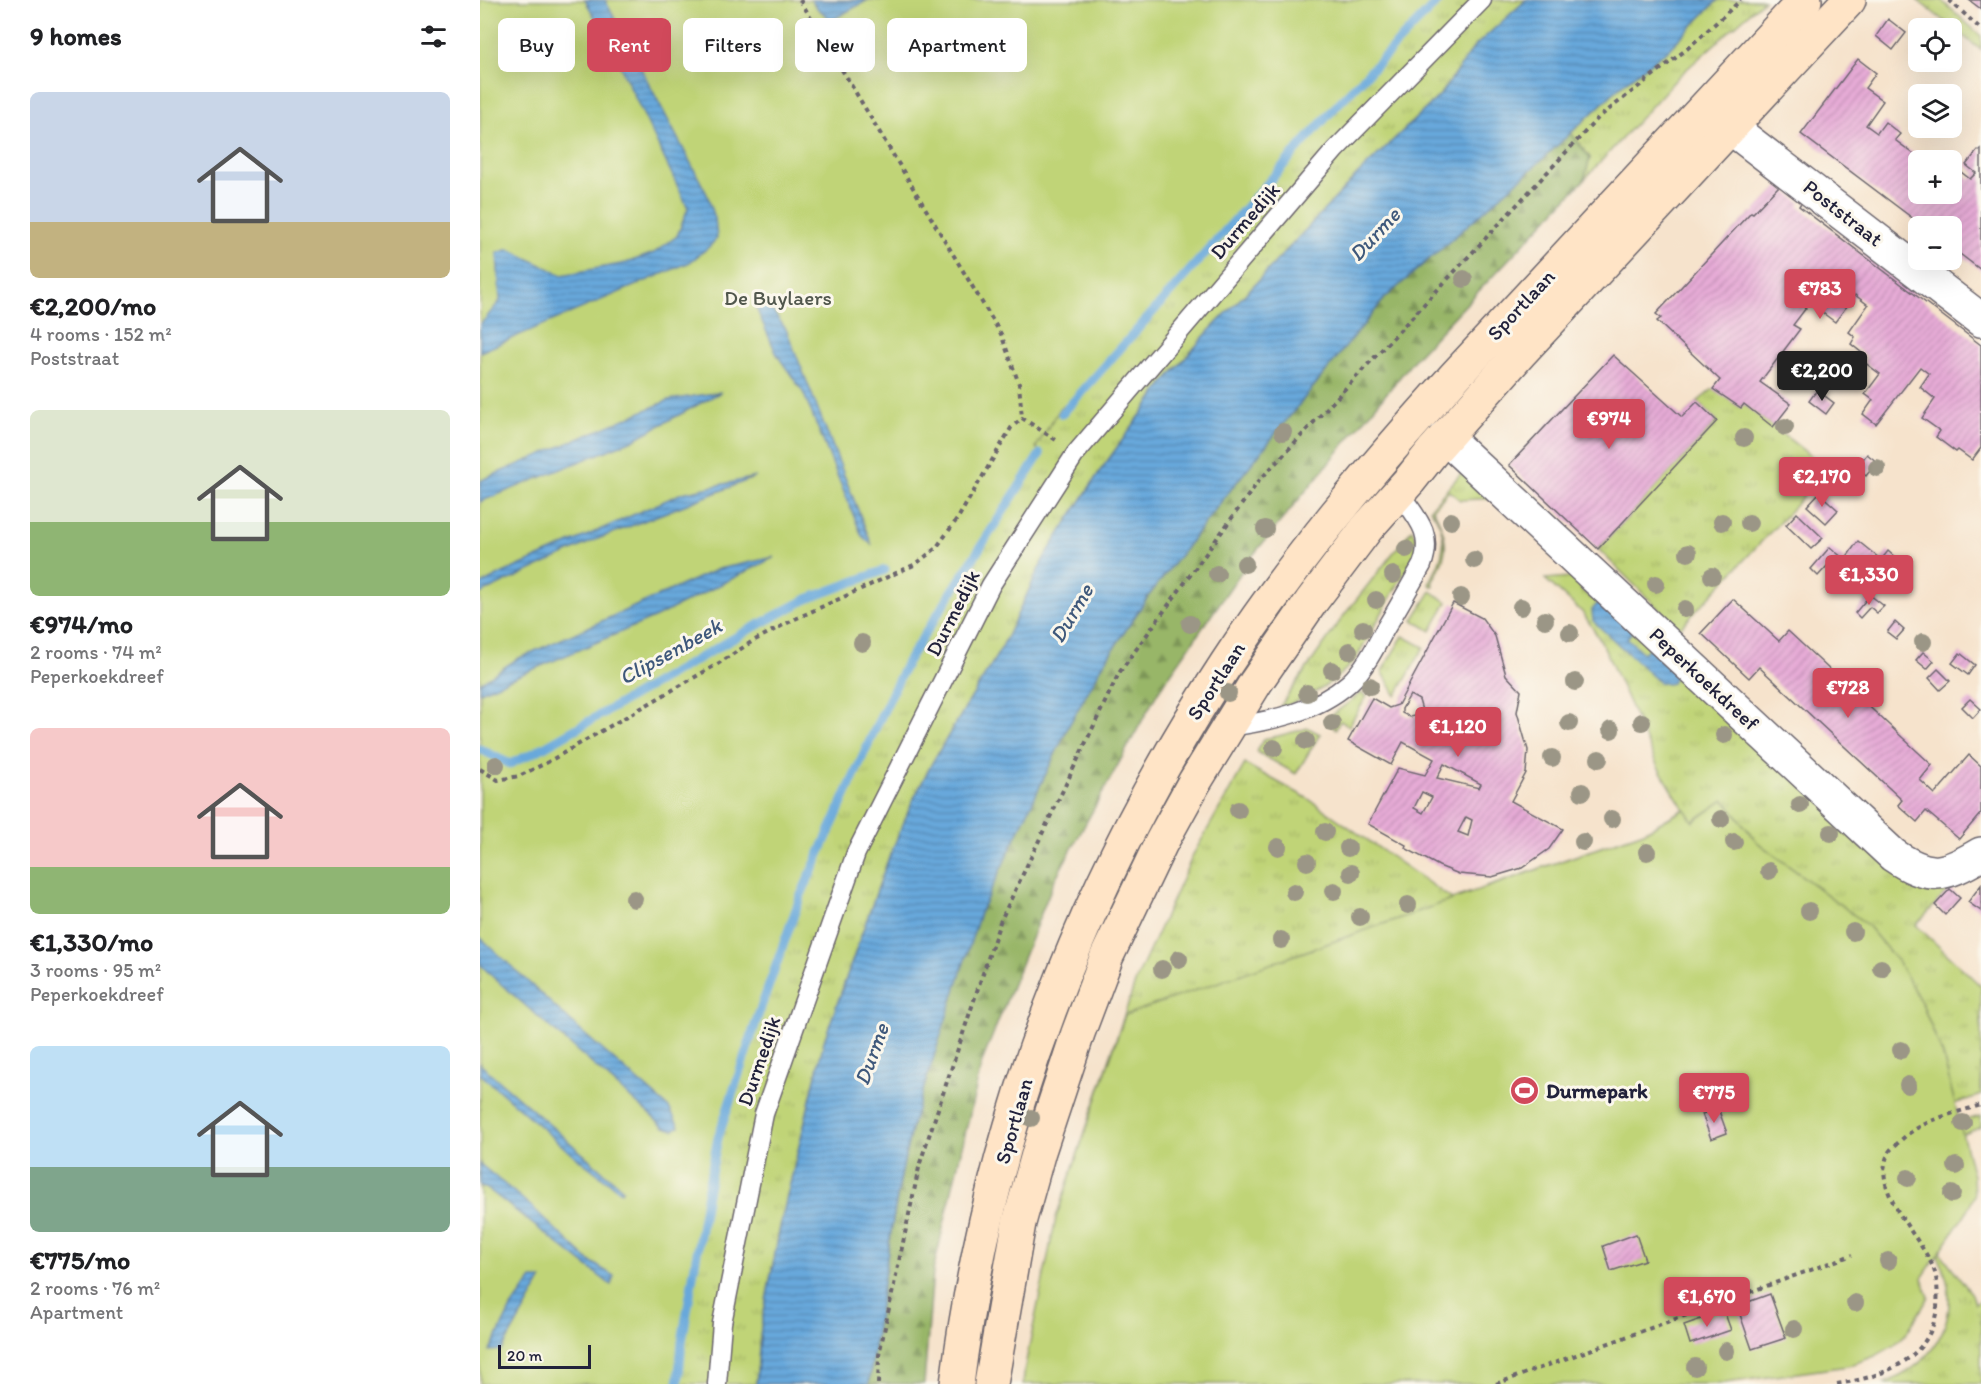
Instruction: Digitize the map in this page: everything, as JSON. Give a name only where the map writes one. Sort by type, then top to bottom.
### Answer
[{"type":"main road","name":"Sportlaan","points":[[957,1384],[978,1251],[1027,1074],[1077,940],[1133,823],[1160,772],[1221,672],[1253,624],[1311,546],[1455,376],[1805,0]]},
{"type":"main road","name":"Sportlaan","points":[[991,1384],[1019,1223],[1039,1150],[1077,1033],[1107,956],[1140,885],[1194,783],[1256,682],[1311,602],[1367,528],[1446,437],[1520,353],[1849,0]]},
{"type":"street","name":"Poststraat","points":[[1704,107],[1981,320]]},
{"type":"street","name":"Peperkoekdreef","points":[[1446,437],[1893,855],[1913,868],[1943,873],[1958,868],[1981,854]]},
{"type":"lane","name":"Durmedijk","points":[[717,1384],[722,1323],[764,1114],[856,853],[991,585],[1076,453],[1335,150],[1482,0]]},
{"type":"lane","points":[[1229,727],[1287,716],[1319,702],[1351,681],[1368,659],[1413,582],[1427,552],[1427,539],[1423,525],[1399,493]]},
{"type":"path","points":[[800,0],[1001,334],[1018,384],[1022,418]]},
{"type":"path","points":[[1949,0],[1981,29]]},
{"type":"path","points":[[1022,418],[1076,453]]},
{"type":"path","points":[[480,769],[498,780],[519,776],[548,762],[716,665],[753,641],[916,564],[936,548],[958,518],[1011,428],[1022,418]]},
{"type":"path","points":[[1837,1384],[1860,1380],[1894,1368],[1910,1357],[1925,1341],[1934,1325],[1938,1292],[1935,1274],[1932,1265],[1908,1229],[1887,1189],[1885,1169],[1890,1151],[1920,1125],[1981,1105]]},
{"type":"path","points":[[1496,1384],[1851,1255]]},
{"type":"green space","name":"De Buylaers","points":[[480,0],[1439,0],[1339,103],[1071,403],[1061,407],[1036,447],[1040,454],[907,662],[801,895],[718,1138],[682,1342],[678,1384],[480,1384]]},
{"type":"green space","points":[[1439,0],[1526,0],[1474,47],[1440,95],[1357,175],[1208,332],[1163,384],[1100,471],[1044,558],[1002,647],[933,761],[913,800],[886,865],[824,1041],[781,1222],[761,1327],[756,1384],[678,1384],[682,1342],[718,1138],[801,895],[907,662],[1040,454],[818,78],[1061,407],[1071,403],[1339,103]]},
{"type":"green space","points":[[1718,0],[1764,0],[1678,77],[1584,180],[1590,158],[1571,133],[1623,84],[1668,50]]},
{"type":"green space","points":[[1917,0],[1941,0],[1961,18],[1940,18]]},
{"type":"green space","points":[[1962,19],[1981,36],[1981,50],[1962,35]]},
{"type":"green space","points":[[1571,133],[1590,158],[1584,180],[1418,355],[1253,555],[1158,692],[1054,881],[982,1062],[933,1271],[924,1384],[869,1384],[893,1221],[912,1125],[979,913],[1068,727],[1104,663],[1147,598],[1227,494],[1385,298]]},
{"type":"green space","points":[[1713,389],[1740,407],[1744,404],[1825,467],[1795,506],[1679,629],[1598,549],[1717,421],[1697,402]]},
{"type":"green space","points":[[1463,471],[1497,498],[1460,500],[1449,491],[1433,509],[1445,538],[1445,546],[1442,563],[1432,583],[1433,587],[1429,584],[1441,556],[1443,538],[1437,519],[1430,509]]},
{"type":"green space","points":[[1412,529],[1417,543],[1416,552],[1356,659],[1321,689],[1279,708],[1345,614]]},
{"type":"green space","points":[[1582,576],[1587,581],[1580,588],[1591,599],[1598,592],[1946,883],[1950,889],[1916,925],[1981,986],[1981,1095],[1954,1104],[1943,1056],[1922,1004],[1828,897],[1757,842],[1724,800],[1056,1218],[1136,980],[1194,853],[1245,764],[1307,798],[1452,899],[1644,832],[1684,809],[1658,767],[1602,643],[1583,613],[1545,579]]},
{"type":"green space","points":[[1431,591],[1447,602],[1431,631],[1413,620]]},
{"type":"green space","points":[[1403,636],[1424,647],[1396,696],[1382,671]]},
{"type":"green space","points":[[1361,693],[1367,696],[1349,726],[1340,721],[1336,729],[1327,724],[1331,716]]},
{"type":"green space","points":[[1308,728],[1320,734],[1296,774],[1257,752],[1263,739]]},
{"type":"green space","name":"Durmepark","points":[[1724,800],[1757,842],[1866,924],[1898,962],[1922,1004],[1943,1056],[1973,1176],[1974,1196],[1966,1213],[1922,1278],[1929,1297],[1906,1334],[1893,1346],[1875,1356],[1848,1366],[1718,1384],[1023,1384],[1056,1218],[1125,1015],[1644,832],[1685,809],[1693,822]]},
{"type":"green space","points":[[1981,1116],[1981,1127],[1962,1135],[1959,1122]]},
{"type":"green space","points":[[1940,1252],[1972,1294],[1975,1304],[1981,1300],[1981,1384],[1883,1384],[1919,1363],[1942,1333],[1949,1297],[1946,1277],[1938,1256]]},
{"type":"water","points":[[585,0],[605,0],[614,18],[595,18]]},
{"type":"water","points":[[811,0],[868,0],[836,18],[830,18]]},
{"type":"water","name":"Durme","points":[[1526,0],[1718,0],[1668,50],[1623,84],[1544,158],[1385,298],[1227,494],[1147,598],[1104,663],[1068,727],[980,913],[912,1125],[893,1221],[869,1384],[756,1384],[761,1327],[781,1222],[824,1041],[886,865],[913,800],[933,761],[1002,647],[1044,558],[1100,471],[1163,384],[1208,332],[1357,175],[1440,95],[1474,47]]},
{"type":"water","points":[[623,72],[643,72],[707,194],[715,218],[717,238],[690,262],[480,352],[480,325],[500,301],[497,253],[509,249],[562,275],[626,263],[654,253],[677,236],[688,208]]},
{"type":"water","points":[[763,298],[786,329],[872,545],[862,536],[803,392],[777,355],[753,301]]},
{"type":"water","points":[[721,392],[633,440],[480,502],[480,482],[484,479],[669,400]]},
{"type":"water","points":[[756,477],[595,540],[480,594],[480,585],[503,573],[682,493]]},
{"type":"water","points":[[775,557],[656,617],[480,692],[480,683],[517,659],[718,569]]},
{"type":"water","points":[[1604,602],[1633,631],[1627,638],[1643,653],[1649,648],[1676,675],[1672,683],[1659,682],[1593,621],[1592,610],[1598,603]]},
{"type":"water","points":[[480,937],[582,1032],[669,1108],[679,1126],[674,1130],[664,1127],[494,978],[480,964]]},
{"type":"water","points":[[480,1064],[623,1189],[621,1192],[567,1150],[480,1074]]},
{"type":"water","points":[[480,1164],[532,1207],[588,1260],[614,1276],[611,1285],[480,1185]]},
{"type":"water","points":[[532,1279],[542,1279],[502,1350],[490,1351],[511,1308]]},
{"type":"building","points":[[1969,0],[1981,0],[1981,9]]},
{"type":"building","points":[[1888,19],[1906,33],[1893,50],[1876,36]]},
{"type":"building","points":[[1858,59],[1876,73],[1865,88],[1883,101],[1866,125],[1877,133],[1885,122],[1900,134],[1895,140],[1908,150],[1908,204],[1962,204],[1962,173],[1970,179],[1976,173],[1966,165],[1981,149],[1981,270],[1962,256],[1962,216],[1910,216],[1801,134]]},
{"type":"building","points":[[1779,186],[1801,203],[1799,206],[1981,345],[1981,448],[1972,460],[1958,450],[1956,452],[1936,437],[1940,431],[1922,418],[1935,399],[1920,387],[1929,374],[1920,367],[1876,424],[1863,414],[1873,400],[1865,394],[1880,374],[1864,362],[1867,357],[1851,344],[1855,337],[1849,332],[1868,305],[1855,295],[1835,322],[1808,302],[1804,307],[1806,308],[1793,325],[1800,329],[1760,382],[1791,404],[1773,427],[1744,404],[1741,408],[1713,389],[1720,380],[1657,321],[1661,318],[1656,314],[1751,212],[1753,213]]},
{"type":"building","points":[[1613,355],[1682,417],[1697,402],[1717,421],[1598,549],[1509,465]]},
{"type":"building","points":[[1817,390],[1834,403],[1826,414],[1809,401]]},
{"type":"building","points":[[1867,454],[1877,462],[1866,476],[1856,468]]},
{"type":"building","points":[[1819,493],[1838,510],[1826,523],[1807,506]]},
{"type":"building","points":[[1797,513],[1823,538],[1811,549],[1786,525]]},
{"type":"building","points":[[1858,541],[1879,558],[1864,577],[1846,558]]},
{"type":"building","points":[[1830,547],[1845,560],[1835,571],[1828,565],[1818,576],[1811,569]]},
{"type":"building","points":[[1888,551],[1905,566],[1891,585],[1882,592],[1873,585],[1880,576],[1873,570]]},
{"type":"building","points":[[1849,573],[1859,582],[1849,592],[1840,583]]},
{"type":"building","points":[[1870,595],[1884,606],[1877,613],[1870,607],[1860,618],[1855,613]]},
{"type":"building","points":[[1733,599],[1779,641],[1788,631],[1932,765],[1920,780],[1935,794],[1969,755],[1981,766],[1981,813],[1959,839],[1926,811],[1917,822],[1898,805],[1902,800],[1759,667],[1749,678],[1701,633]]},
{"type":"building","points":[[1453,603],[1482,618],[1495,636],[1506,675],[1521,691],[1517,712],[1528,750],[1526,773],[1511,801],[1563,829],[1549,849],[1522,868],[1492,877],[1459,874],[1405,848],[1406,845],[1368,824],[1398,768],[1425,775],[1434,759],[1403,742],[1391,765],[1348,741],[1372,698],[1389,708],[1398,705]],"holes":[[[1410,695],[1419,700],[1423,714],[1410,717],[1402,713]],[[1444,764],[1481,784],[1479,788],[1437,778]],[[1422,792],[1432,797],[1423,813],[1414,808]],[[1466,817],[1472,820],[1468,836],[1458,832]]]},
{"type":"building","points":[[1895,622],[1904,630],[1896,639],[1887,632]]},
{"type":"building","points":[[1923,652],[1934,661],[1927,669],[1916,660]]},
{"type":"building","points":[[1960,653],[1975,665],[1968,675],[1952,663]]},
{"type":"building","points":[[1938,669],[1950,681],[1940,690],[1929,678]]},
{"type":"building","points":[[1970,699],[1981,709],[1973,718],[1962,707]]},
{"type":"building","points":[[1981,885],[1981,911],[1968,902]]},
{"type":"building","points":[[1950,889],[1960,898],[1945,915],[1935,905]]},
{"type":"building","points":[[1718,1108],[1727,1133],[1711,1139],[1702,1114]]},
{"type":"building","points":[[1636,1234],[1645,1260],[1611,1271],[1603,1246]]},
{"type":"building","points":[[1770,1294],[1786,1338],[1752,1349],[1737,1306]]},
{"type":"building","points":[[1724,1311],[1731,1330],[1690,1344],[1684,1325]]},
{"type":"waterway","points":[[1062,414],[1339,103],[1439,0]]},
{"type":"waterway","points":[[678,1384],[682,1342],[718,1138],[801,895],[907,662],[1040,454]]},
{"type":"waterway","name":"Clipsenbeek","points":[[480,749],[510,764],[807,599],[885,570]]},
{"type":"place","name":"Durmepark","points":[[1525,1091]]}]
